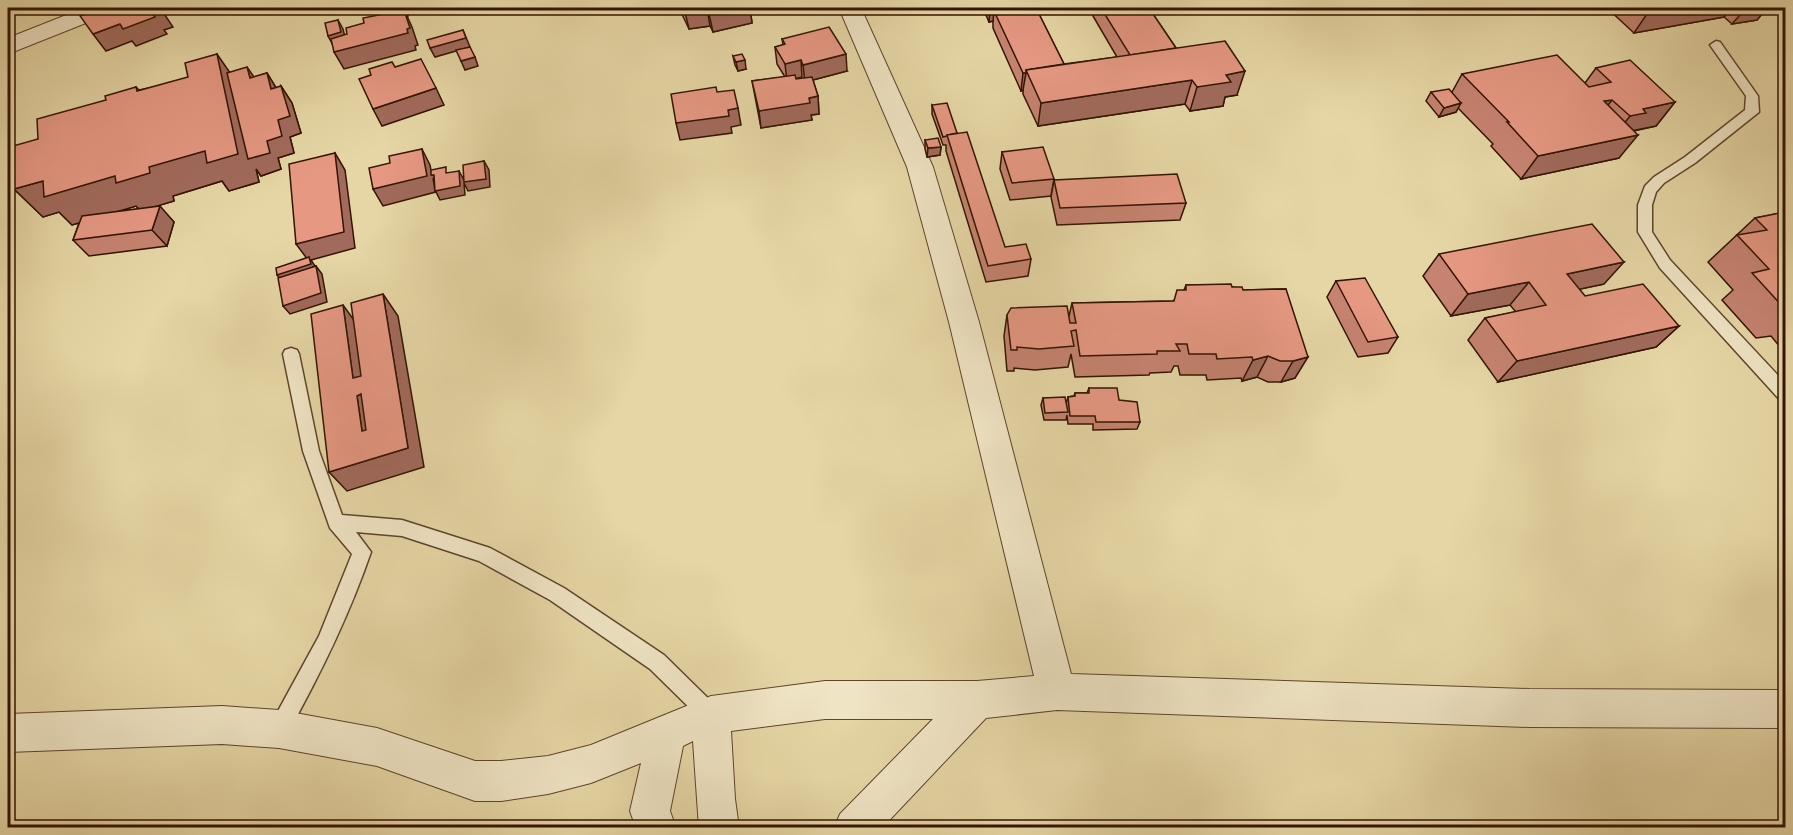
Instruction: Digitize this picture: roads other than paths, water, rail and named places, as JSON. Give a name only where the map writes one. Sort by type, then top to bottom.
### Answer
[{"type":"street","points":[[8,47],[102,8]]},
{"type":"street","points":[[850,8],[920,167],[964,322],[1057,692]]},
{"type":"street","points":[[8,733],[222,725],[279,729],[377,747],[467,778],[501,781],[548,775],[591,764],[711,715],[825,700],[977,700],[1057,692],[1529,708],[1785,709]]},
{"type":"street","points":[[854,828],[977,700]]},
{"type":"street","points":[[711,715],[715,799],[719,828]]},
{"type":"street","points":[[657,828],[650,811],[666,734]]},
{"type":"lane","points":[[1716,45],[1752,96],[1752,112],[1690,160],[1659,180],[1650,190],[1645,205],[1646,235],[1665,264],[1785,395]]},
{"type":"lane","points":[[279,729],[313,670],[338,617],[362,552],[336,522],[311,451],[291,354]]},
{"type":"lane","points":[[336,522],[402,528],[484,554],[557,594],[657,662],[711,715]]}]
